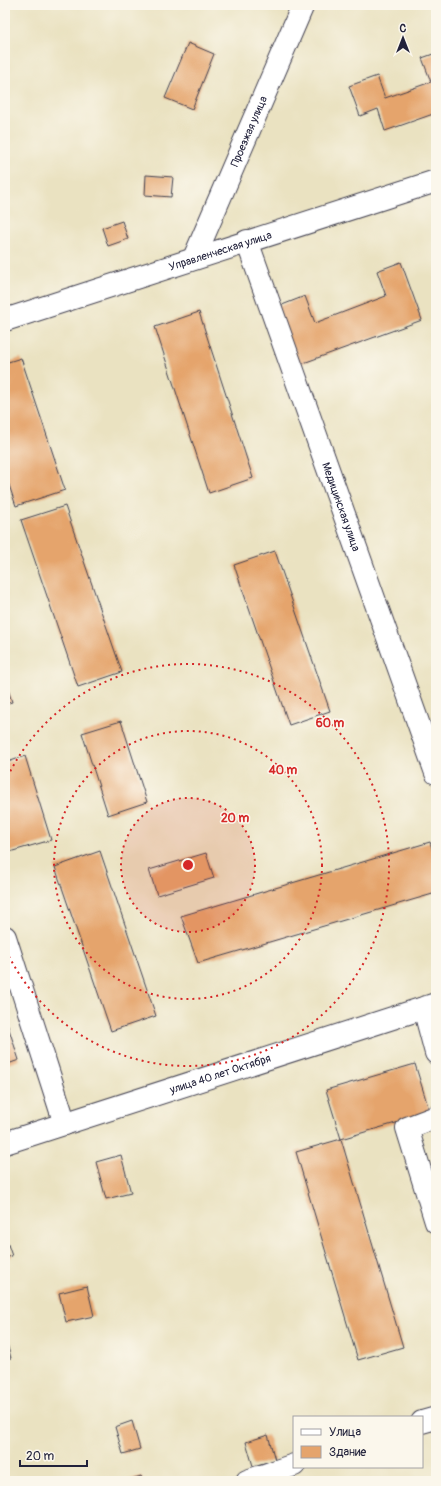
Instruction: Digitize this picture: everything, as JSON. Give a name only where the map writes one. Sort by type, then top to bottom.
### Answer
[{"type":"street","name":"Проезжая улица","points":[[194,258],[303,5]]},
{"type":"street","name":"Управленческая улица","points":[[5,320],[436,181]]},
{"type":"street","name":"Медицинская улица","points":[[247,241],[436,773]]},
{"type":"street","points":[[5,936],[65,1124]]},
{"type":"street","points":[[430,1006],[436,1053]]},
{"type":"street","name":"улица 40 лет Октября","points":[[5,1143],[430,1006]]},
{"type":"street","points":[[436,1117],[407,1128],[436,1222]]},
{"type":"street","points":[[423,1422],[436,1418]]},
{"type":"street","points":[[247,1481],[293,1465]]},
{"type":"building","points":[[188,43],[214,54],[192,109],[165,98]]},
{"type":"building","points":[[436,53],[436,113],[385,131],[378,109],[360,116],[349,86],[377,76],[385,98],[431,82],[422,58]]},
{"type":"building","points":[[146,175],[173,177],[171,197],[145,195]]},
{"type":"building","points":[[122,221],[128,239],[108,246],[102,228]]},
{"type":"building","points":[[401,262],[422,320],[298,365],[277,307],[305,296],[315,323],[386,296],[377,271]]},
{"type":"building","points":[[199,312],[253,478],[209,493],[155,327]]},
{"type":"building","points":[[21,358],[65,490],[16,506],[5,473],[5,363]]},
{"type":"building","points":[[65,506],[122,672],[78,687],[21,520]]},
{"type":"building","points":[[275,551],[330,711],[289,725],[234,565]]},
{"type":"building","points":[[5,680],[12,702],[5,704]]},
{"type":"building","points":[[121,721],[147,802],[108,815],[82,733]]},
{"type":"building","points":[[25,756],[51,840],[6,853],[5,763]]},
{"type":"building","points":[[430,842],[436,861],[436,893],[198,963],[181,916]]},
{"type":"building","points":[[100,851],[156,1016],[111,1031],[55,867]]},
{"type":"building","points":[[206,853],[214,878],[157,895],[149,870]]},
{"type":"building","points":[[5,1017],[19,1060],[5,1065]]},
{"type":"building","points":[[415,1064],[430,1113],[341,1139],[326,1090]]},
{"type":"building","points":[[341,1139],[403,1347],[358,1360],[296,1152]]},
{"type":"building","points":[[121,1155],[131,1193],[106,1199],[96,1162]]},
{"type":"building","points":[[5,1236],[12,1256],[5,1258]]},
{"type":"building","points":[[87,1286],[94,1316],[66,1322],[59,1293]]},
{"type":"building","points":[[5,1337],[11,1358],[5,1359]]},
{"type":"building","points":[[132,1421],[140,1449],[123,1454],[115,1427]]},
{"type":"building","points":[[268,1435],[275,1460],[253,1466],[246,1442]]},
{"type":"building","points":[[141,1476],[143,1481],[125,1481]]}]
